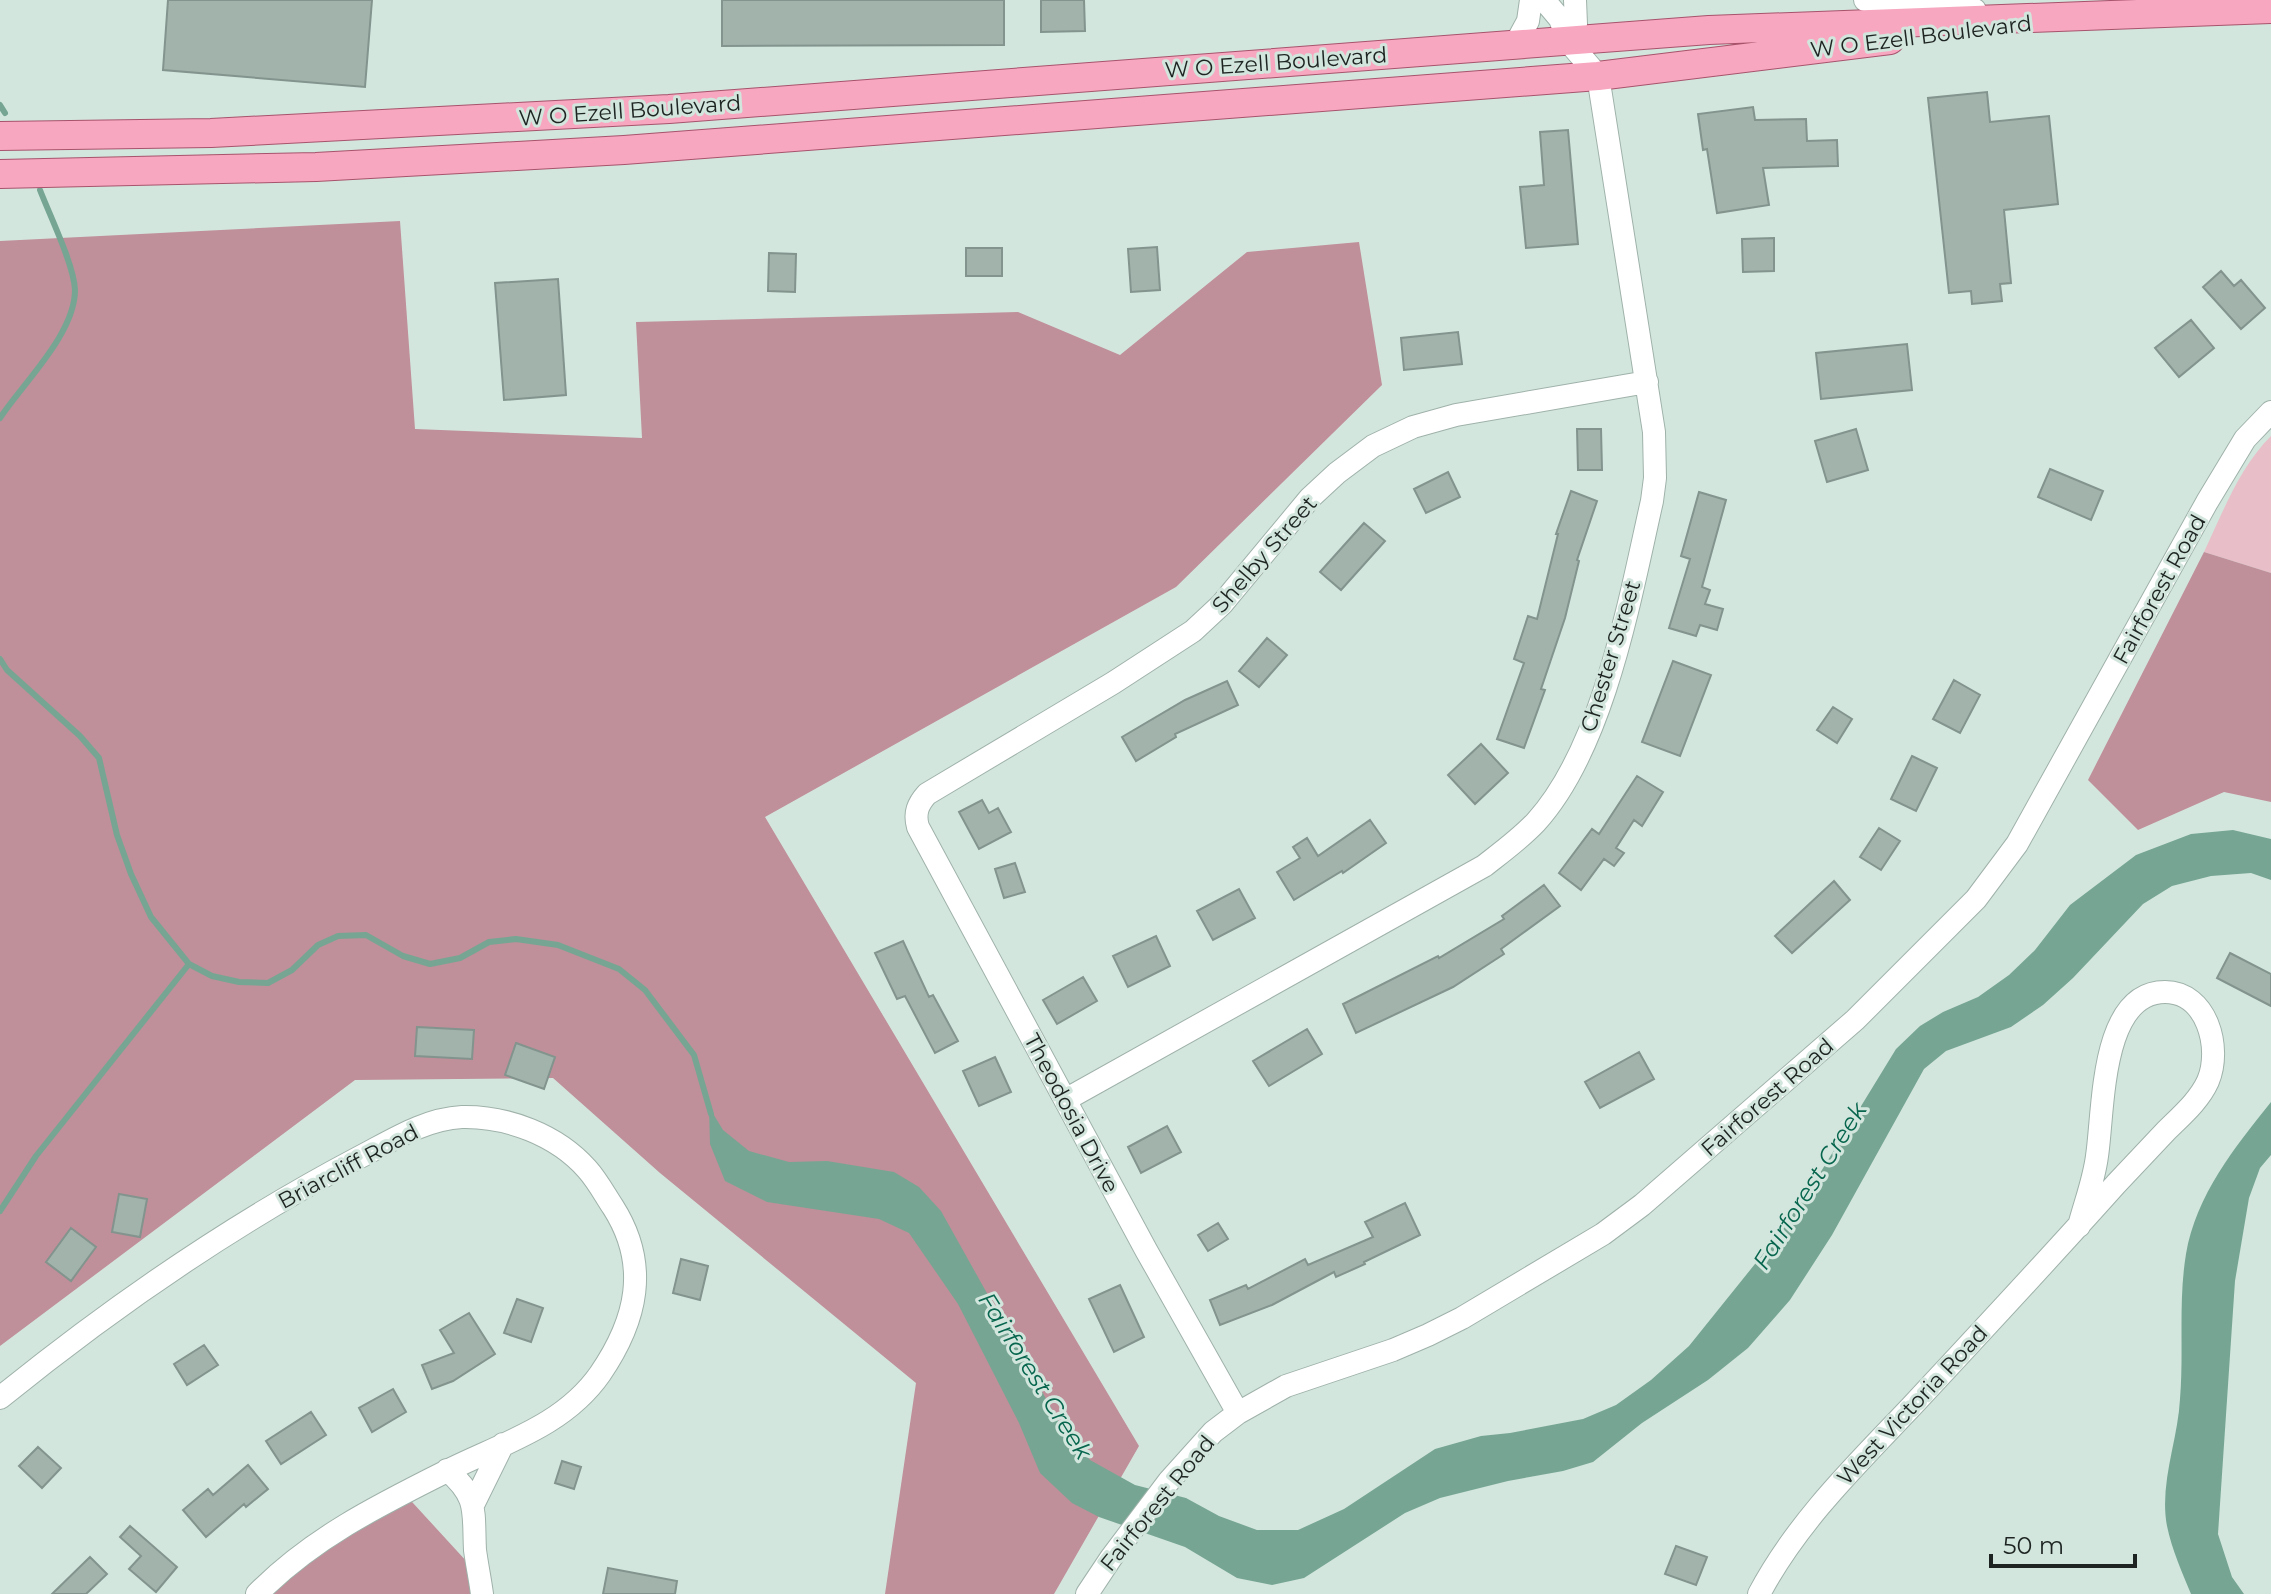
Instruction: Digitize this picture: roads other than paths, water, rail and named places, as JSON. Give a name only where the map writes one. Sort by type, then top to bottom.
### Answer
[{"type":"main road","name":"W O Ezell Boulevard","points":[[0,136],[211,133],[711,106],[1709,30],[2064,9]]},
{"type":"main road","name":"W O Ezell Boulevard","points":[[0,174],[217,171],[458,159],[715,143],[1598,76],[2064,9]]},
{"type":"main road","points":[[2064,9],[2271,9]]},
{"type":"main road","points":[[1331,58],[1333,96]]},
{"type":"main road","points":[[1088,76],[1088,114]]},
{"type":"main road","points":[[711,106],[715,143]]},
{"type":"main road","points":[[456,120],[458,159]]},
{"type":"street","points":[[1515,45],[1528,21],[1531,0]]},
{"type":"street","points":[[1544,0],[1560,19],[1568,41],[1598,76]]},
{"type":"street","points":[[1568,41],[1576,24],[1575,0]]},
{"type":"street","points":[[1865,0],[2064,9]]},
{"type":"street","name":"Chester Street","points":[[1065,1100],[1484,866],[1512,845],[1536,821],[1563,784],[1594,718],[1610,669],[1637,565],[1655,478],[1654,432],[1647,382],[1598,76]]},
{"type":"street","name":"Shelby Street","points":[[917,811],[927,794],[1113,683],[1193,631],[1222,604],[1310,498],[1373,446],[1413,427],[1445,417],[1647,382]]},
{"type":"street","name":"Fairforest Road","points":[[1087,1594],[1169,1481],[1213,1432],[1238,1413],[1286,1386],[1428,1335],[1583,1248],[1642,1205],[1855,1020],[1976,899],[1998,872],[2107,685],[2207,502],[2245,439],[2271,412]]},
{"type":"street","name":"Theodosia Drive","points":[[917,811],[918,827],[1238,1413]]},
{"type":"street","name":"West Victoria Road","points":[[1759,1594],[1832,1489],[2079,1226],[2199,1097],[2209,1079],[2213,1059],[2212,1039],[2206,1020],[2194,1003],[2182,995],[2154,993],[2141,998],[2121,1019],[2109,1058],[2097,1160],[2079,1226]]},
{"type":"street","name":"Briarcliff Road","points":[[0,1398],[155,1282],[238,1227],[323,1176],[411,1131],[435,1121],[461,1117],[487,1118],[534,1131],[554,1141],[589,1171],[627,1231],[634,1255],[636,1280],[633,1304],[601,1372],[589,1388],[543,1426],[447,1470],[354,1518],[308,1548],[257,1594]]},
{"type":"street","points":[[474,1503],[503,1444]]},
{"type":"street","points":[[447,1470],[464,1485],[474,1503],[482,1594]]},
{"type":"waterway","name":"Fairforest Creek","points":[[0,105],[5,113]]},
{"type":"waterway","name":"Fairforest Creek","points":[[0,418],[57,341],[73,307],[75,290],[71,267],[40,190]]},
{"type":"waterway","name":"Fairforest Creek","points":[[0,659],[7,670],[80,736],[99,758],[117,835],[131,874],[151,917],[189,964],[212,976],[239,982],[268,983],[292,970],[318,945],[338,936],[366,935],[403,956],[430,964],[460,958],[489,942],[516,939],[558,945],[619,969],[645,990],[694,1055],[711,1114]]},
{"type":"waterway","points":[[0,1211],[36,1156],[189,964]]}]
